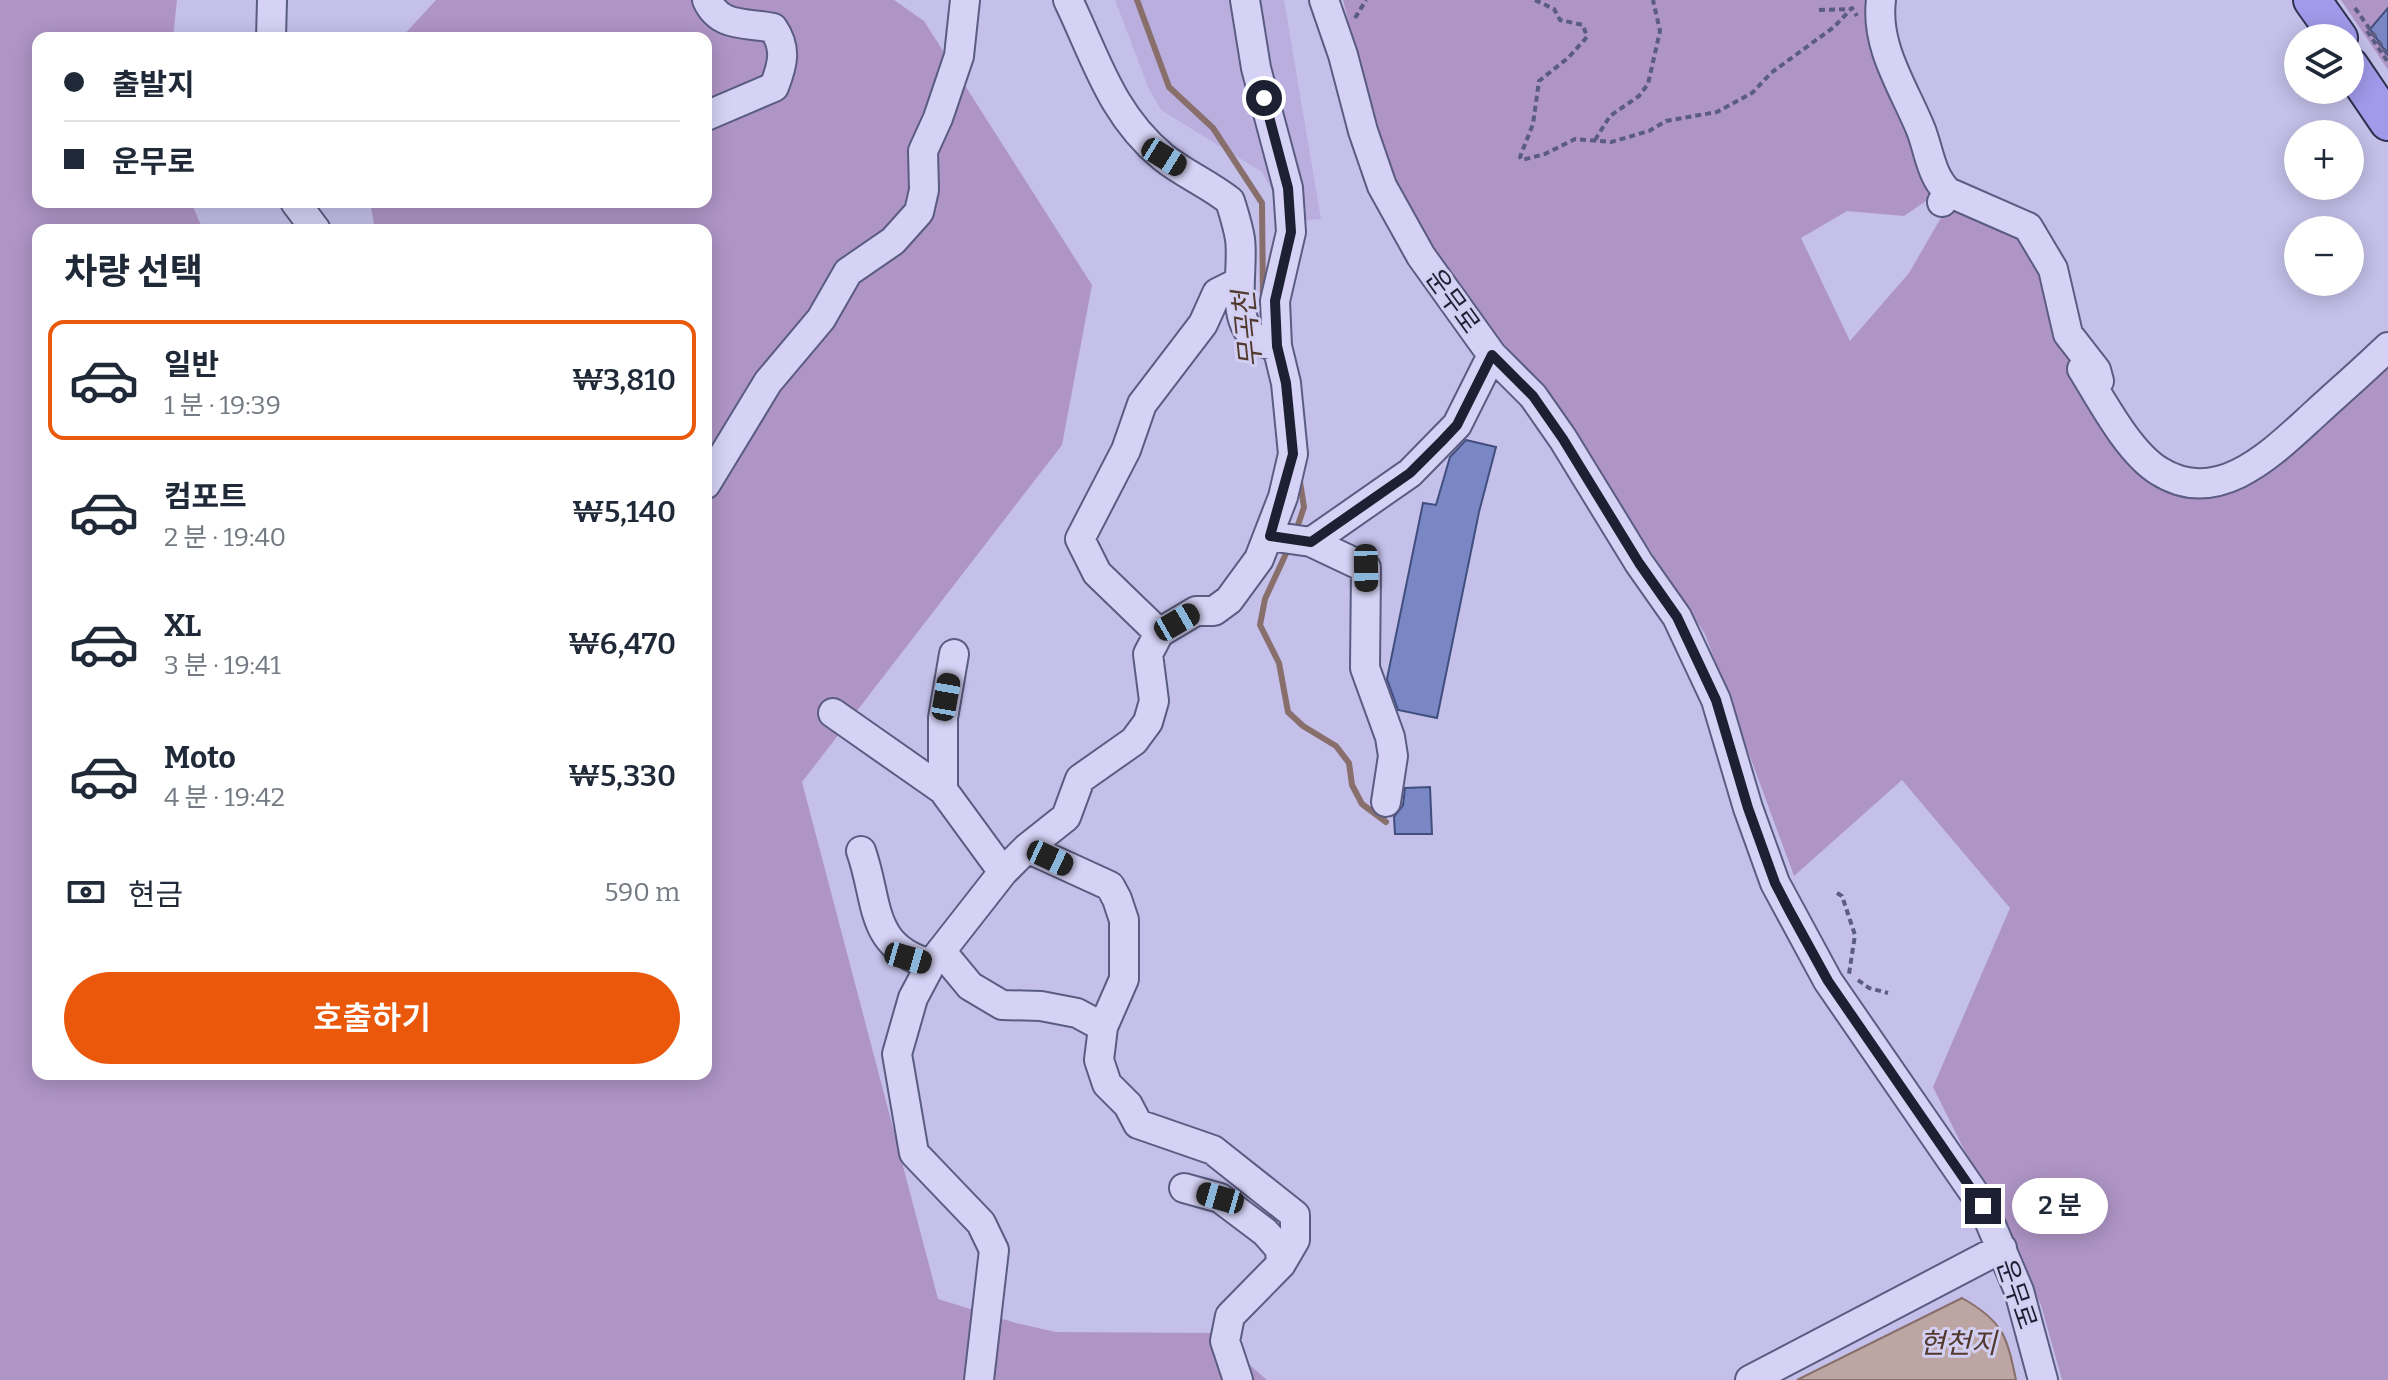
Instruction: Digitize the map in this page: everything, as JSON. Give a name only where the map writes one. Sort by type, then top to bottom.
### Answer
[{"type":"main road","points":[[2315,1],[2349,18]]},
{"type":"main road","points":[[2364,57],[2388,91]]},
{"type":"main road","points":[[2364,87],[2388,122]]},
{"type":"street","points":[[271,32],[272,0]]},
{"type":"street","points":[[707,0],[722,21],[773,28],[783,42],[782,66],[774,87],[712,113]]},
{"type":"street","points":[[712,474],[768,382],[821,319],[848,272],[893,241],[919,212],[924,190],[923,151],[959,56],[965,0]]},
{"type":"street","points":[[1068,0],[1107,90],[1136,129],[1164,157],[1230,201],[1240,241],[1237,283],[1246,329],[1252,338],[1270,345]]},
{"type":"street","points":[[979,1380],[994,1250],[981,1223],[914,1153],[897,1054],[913,998],[936,958],[1003,872],[1066,817],[1080,779],[1134,741],[1148,722],[1154,701],[1148,654],[1159,633],[1196,611],[1214,611],[1229,600],[1259,559],[1283,497],[1293,454],[1286,383],[1270,345],[1275,301],[1291,232],[1288,188],[1256,68],[1245,0]]},
{"type":"street","name":"운무로","points":[[1324,0],[1382,186],[1421,256],[1492,355],[1533,396],[1677,617],[1716,700],[1748,808],[1775,883],[1839,977],[1983,1206],[2019,1291],[2043,1380]]},
{"type":"street","points":[[1864,5],[1879,21],[1884,42],[1945,197],[2028,227],[2053,269],[2068,334],[2099,375],[2100,397]]},
{"type":"street","points":[[1159,633],[1097,573],[1080,539],[1126,450],[1142,404],[1203,324],[1217,293],[1237,283]]},
{"type":"street","points":[[2082,369],[2142,455],[2157,470],[2179,480],[2203,483],[2224,480],[2268,456],[2388,347]]},
{"type":"street","points":[[1311,542],[1410,473],[1439,444],[1457,425],[1492,355]]},
{"type":"street","points":[[1270,536],[1311,542],[1366,568],[1365,668],[1390,737],[1393,756],[1386,802]]},
{"type":"street","points":[[943,790],[943,718],[954,654]]},
{"type":"street","points":[[833,713],[943,790],[1003,872]]},
{"type":"street","points":[[1027,848],[1110,886],[1117,899],[1124,920],[1124,979],[1103,1027],[1099,1060],[1107,1084],[1128,1105],[1138,1124],[1213,1150],[1295,1215],[1295,1240],[1281,1264],[1230,1316],[1225,1341],[1238,1380]]},
{"type":"street","points":[[861,851],[871,899],[888,940],[908,958],[936,958],[970,986],[1002,1005],[1041,1006],[1077,1013],[1103,1027]]},
{"type":"street","points":[[1184,1188],[1220,1198],[1265,1232],[1280,1249],[1281,1264]]},
{"type":"street","points":[[1750,1380],[2002,1248]]},
{"type":"path","points":[[1535,0],[1554,9],[1560,20],[1583,25],[1587,37],[1568,58],[1539,81],[1533,124],[1520,157],[1522,160],[1530,160],[1575,139],[1624,140],[1666,121],[1702,117],[1735,104],[1810,42],[1864,5]]},
{"type":"path","points":[[1595,140],[1610,116],[1639,96],[1648,84],[1660,31],[1653,0]]},
{"type":"path","points":[[1819,10],[1864,5]]},
{"type":"path","points":[[2349,18],[2388,55]]},
{"type":"path","points":[[2349,18],[2388,62]]},
{"type":"path","points":[[1837,893],[1842,896],[1855,935],[1839,977],[1888,993]]},
{"type":"shaded area","points":[[0,0],[177,0],[174,32],[32,32],[32,208],[194,208],[200,224],[32,224],[32,1080],[712,1080],[712,224],[374,224],[371,208],[712,208],[712,32],[407,32],[436,0],[894,0],[924,21],[1092,285],[1062,445],[802,782],[938,1299],[1056,1332],[1213,1333],[1267,1380],[0,1380]]},
{"type":"shaded area","points":[[1115,0],[1284,0],[1321,219],[1289,221],[1262,172],[1161,110],[1148,87]]},
{"type":"shaded area","points":[[1343,0],[1878,0],[1942,190],[1904,216],[1847,211],[1801,238],[1850,341],[1909,273],[1953,197],[2026,231],[2145,466],[2208,487],[2388,359],[2388,1380],[2062,1380],[2041,1305],[1933,1087],[2010,908],[1902,780],[1794,876],[1705,634],[1553,402],[1486,323],[1389,183]]},
{"type":"shaded area","points":[[2341,0],[2388,0],[2388,70],[2364,34],[2364,24],[2357,24]]},
{"type":"water","name":"현천지","points":[[1962,1298],[1986,1314],[2001,1331],[2010,1352],[2016,1380],[1797,1380]]},
{"type":"building","points":[[2388,8],[2388,55],[2370,29]]},
{"type":"building","points":[[1466,440],[1496,447],[1479,512],[1437,718],[1398,710],[1387,679],[1423,503],[1436,505],[1450,457]]},
{"type":"building","points":[[1430,787],[1432,834],[1395,834],[1394,817],[1403,805],[1405,788]]},
{"type":"waterway","name":"무곡천","points":[[1137,0],[1169,87],[1213,128],[1262,203],[1263,298]]},
{"type":"waterway","name":"무곡천","points":[[1296,531],[1304,507],[1299,476]]},
{"type":"waterway","name":"무곡천","points":[[1290,545],[1265,599],[1260,625],[1279,663],[1288,712],[1303,726],[1336,746],[1349,763],[1352,785],[1362,804],[1386,822]]},
{"type":"route","points":[[1264,98],[1288,188],[1291,232],[1275,301],[1277,346],[1286,383],[1293,454],[1270,536],[1311,542],[1410,473],[1457,425],[1492,355],[1533,396],[1677,617],[1716,700],[1748,808],[1775,883],[1803,937],[1828,981],[1983,1206]]}]
